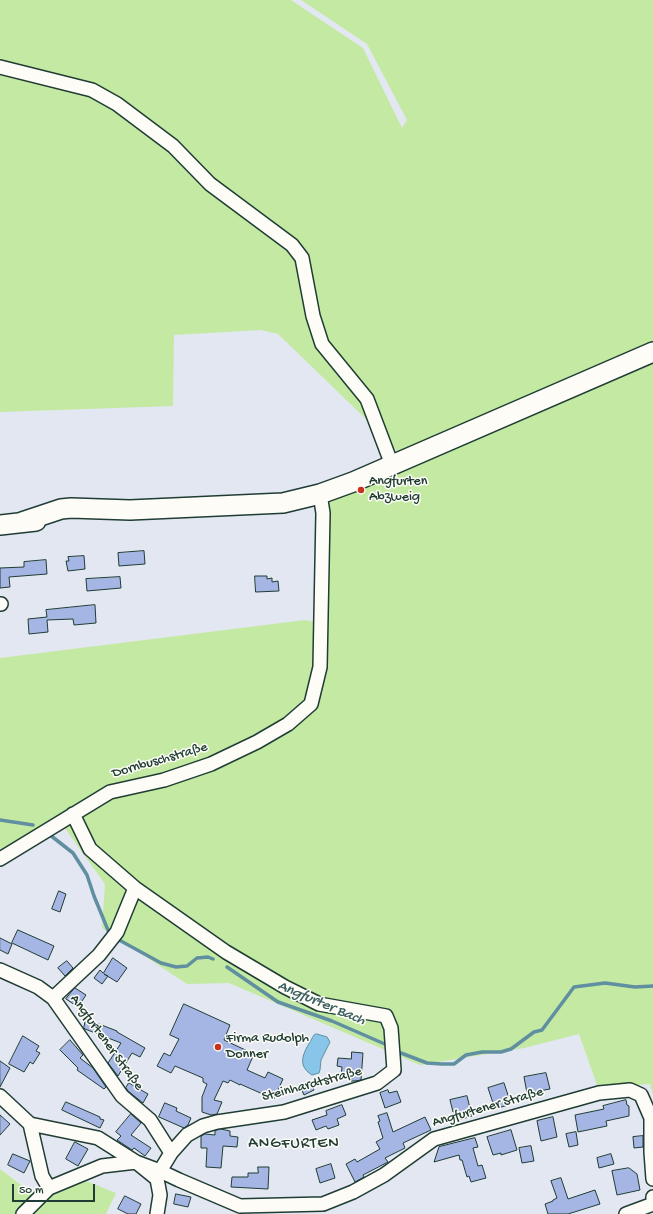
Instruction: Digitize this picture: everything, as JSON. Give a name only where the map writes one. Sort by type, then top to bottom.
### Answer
[{"type":"main road","points":[[0,525],[22,522],[61,509],[71,508],[130,510],[283,502],[320,494],[353,482],[653,352]]},
{"type":"street","points":[[0,67],[92,90],[118,104],[172,146],[210,184],[292,245],[302,258],[313,316],[322,344],[366,399],[392,465]]},
{"type":"street","name":"Dornbuschstraße","points":[[0,859],[110,792],[164,780],[211,764],[257,742],[288,724],[310,704],[320,666],[323,513],[320,494]]},
{"type":"street","points":[[53,998],[99,955],[117,932],[135,888],[90,849],[73,814]]},
{"type":"street","name":"Steinhardtstraße","points":[[135,888],[226,952],[285,987],[319,1004],[386,1016],[391,1028],[394,1070],[377,1083],[284,1112],[217,1122],[203,1126],[187,1135],[171,1153],[160,1171]]},
{"type":"street","name":"Angfurtener Straße","points":[[0,970],[38,987],[53,998],[122,1096],[150,1120],[171,1153]]},
{"type":"street","name":"Angfurtener Straße","points":[[160,1171],[241,1210],[323,1204],[353,1192],[384,1175],[434,1139],[599,1094],[630,1090],[641,1095],[651,1118],[653,1180]]},
{"type":"street","points":[[0,1096],[30,1124],[98,1138],[136,1162],[156,1179],[160,1195],[157,1214]]},
{"type":"street","points":[[30,1124],[42,1176],[49,1188]]},
{"type":"street","points":[[22,1214],[49,1188],[102,1166],[136,1162],[160,1171]]},
{"type":"street","points":[[626,1214],[653,1204],[653,1197]]},
{"type":"green space","points":[[0,0],[291,0],[363,48],[402,128],[407,120],[367,44],[301,0],[653,0],[653,346],[404,452],[397,451],[391,445],[377,416],[367,420],[278,334],[261,330],[174,335],[173,406],[0,412]]},
{"type":"green space","points":[[653,357],[653,1095],[650,1084],[598,1088],[579,1034],[524,1048],[420,1065],[229,983],[187,984],[102,928],[105,884],[59,820],[0,854],[0,658],[305,620],[314,622],[314,664],[309,691],[317,698],[328,506],[335,496]]},
{"type":"green space","points":[[0,1169],[37,1197],[86,1181],[116,1193],[106,1214],[0,1214]]},
{"type":"water","points":[[317,1034],[327,1037],[330,1042],[321,1060],[319,1073],[312,1075],[304,1066],[303,1056],[314,1035]]},
{"type":"building","points":[[144,551],[145,564],[119,566],[118,553]]},
{"type":"building","points":[[84,556],[85,569],[68,571],[66,561],[69,561],[68,557]]},
{"type":"building","points":[[46,560],[47,574],[9,577],[10,587],[0,588],[0,568],[24,567],[24,562]]},
{"type":"building","points":[[255,576],[267,576],[267,579],[272,578],[272,582],[278,581],[279,591],[256,592]]},
{"type":"building","points":[[120,577],[121,588],[87,591],[86,579]]},
{"type":"building","points":[[95,605],[96,623],[74,625],[73,619],[47,620],[48,632],[29,634],[28,619],[47,617],[46,610]]},
{"type":"building","points":[[59,891],[66,894],[60,912],[52,909]]},
{"type":"building","points":[[18,930],[54,946],[48,960],[12,943]]},
{"type":"building","points":[[0,938],[12,944],[8,954],[0,950]]},
{"type":"building","points":[[113,958],[127,968],[117,982],[108,976],[102,984],[94,978],[100,970],[103,973]]},
{"type":"building","points":[[67,961],[73,968],[65,976],[58,968]]},
{"type":"building","points":[[75,988],[86,995],[78,1007],[66,999]]},
{"type":"building","points":[[184,1004],[230,1025],[224,1040],[254,1054],[247,1070],[265,1078],[268,1072],[283,1079],[274,1099],[230,1080],[228,1083],[223,1081],[214,1100],[222,1102],[217,1114],[211,1115],[202,1112],[202,1097],[207,1084],[203,1082],[203,1078],[175,1066],[171,1073],[157,1066],[164,1053],[170,1056],[179,1039],[170,1035]]},
{"type":"building","points":[[86,1019],[117,1031],[145,1048],[140,1057],[132,1053],[118,1076],[108,1063],[121,1043],[85,1029]]},
{"type":"building","points":[[23,1036],[39,1046],[36,1051],[40,1053],[33,1064],[30,1062],[24,1072],[9,1064]]},
{"type":"building","points":[[70,1040],[83,1055],[80,1058],[93,1068],[106,1087],[104,1089],[77,1070],[78,1068],[60,1050]]},
{"type":"building","points":[[352,1052],[363,1053],[361,1080],[351,1081],[352,1078],[341,1077],[342,1067],[337,1066],[338,1058],[351,1059]]},
{"type":"building","points":[[0,1061],[10,1068],[0,1087]]},
{"type":"building","points":[[546,1073],[550,1089],[527,1093],[524,1077]]},
{"type":"building","points":[[310,1081],[314,1090],[304,1095],[300,1086]]},
{"type":"building","points":[[129,1083],[148,1094],[143,1103],[128,1091],[126,1088]]},
{"type":"building","points":[[504,1083],[511,1104],[495,1109],[488,1088]]},
{"type":"building","points":[[388,1090],[389,1093],[397,1091],[401,1102],[385,1108],[380,1093]]},
{"type":"building","points":[[467,1096],[472,1116],[459,1120],[456,1111],[453,1112],[450,1100]]},
{"type":"building","points":[[626,1100],[627,1105],[629,1106],[629,1116],[606,1121],[607,1126],[578,1132],[575,1115],[604,1109],[603,1106]]},
{"type":"building","points":[[66,1102],[104,1120],[100,1128],[62,1110]]},
{"type":"building","points":[[165,1103],[177,1108],[176,1111],[191,1118],[188,1125],[184,1128],[159,1117]]},
{"type":"building","points":[[342,1105],[346,1115],[337,1119],[339,1125],[328,1129],[326,1126],[316,1130],[312,1120],[327,1115],[326,1111]]},
{"type":"building","points":[[387,1113],[393,1132],[425,1117],[431,1130],[403,1143],[405,1148],[385,1158],[388,1162],[363,1175],[364,1177],[355,1182],[346,1164],[355,1159],[357,1162],[380,1149],[376,1142],[383,1138],[378,1122],[380,1121],[378,1116]]},
{"type":"building","points":[[131,1114],[141,1123],[131,1135],[151,1148],[145,1156],[134,1148],[132,1150],[117,1140],[121,1136],[116,1132]]},
{"type":"building","points":[[0,1115],[10,1124],[0,1135]]},
{"type":"building","points":[[553,1117],[557,1137],[541,1141],[537,1121]]},
{"type":"building","points":[[221,1129],[230,1131],[230,1136],[238,1137],[237,1147],[223,1146],[221,1168],[206,1167],[207,1148],[201,1148],[201,1136],[205,1134],[215,1135],[215,1131]]},
{"type":"building","points":[[511,1130],[517,1150],[501,1155],[501,1153],[493,1155],[487,1137]]},
{"type":"building","points":[[576,1132],[578,1145],[569,1147],[566,1134]]},
{"type":"building","points":[[643,1136],[643,1147],[634,1148],[633,1137]]},
{"type":"building","points":[[475,1138],[478,1147],[473,1148],[478,1166],[482,1165],[486,1178],[471,1182],[469,1176],[467,1177],[459,1155],[434,1162],[439,1147]]},
{"type":"building","points":[[75,1142],[88,1149],[78,1166],[66,1159]]},
{"type":"building","points":[[531,1146],[534,1161],[522,1163],[519,1148]]},
{"type":"building","points":[[13,1154],[30,1161],[24,1173],[8,1165]]},
{"type":"building","points":[[611,1154],[614,1164],[599,1168],[597,1158]]},
{"type":"building","points":[[331,1164],[335,1178],[320,1183],[316,1169]]},
{"type":"building","points":[[258,1167],[269,1167],[268,1189],[231,1187],[232,1177],[248,1177],[248,1173],[258,1173]]},
{"type":"building","points":[[629,1168],[637,1174],[640,1190],[617,1195],[612,1171]]},
{"type":"building","points":[[561,1178],[568,1199],[595,1190],[600,1204],[568,1214],[548,1214],[545,1204],[557,1198],[551,1181]]},
{"type":"building","points":[[176,1194],[191,1197],[188,1207],[174,1204]]},
{"type":"building","points":[[125,1196],[141,1204],[136,1214],[128,1214],[118,1209]]},
{"type":"waterway","name":"Angfurter Bach","points":[[0,820],[33,825]]},
{"type":"waterway","name":"Angfurter Bach","points":[[50,835],[73,853],[87,875],[110,935],[161,963],[176,967],[187,966],[197,958],[208,957],[213,959]]},
{"type":"waterway","name":"Angfurter Bach","points":[[227,967],[278,1002],[332,1021],[387,1045]]},
{"type":"waterway","name":"Angfurter Bach","points":[[401,1053],[427,1063],[454,1064],[466,1055],[482,1052],[501,1052],[511,1049],[534,1032],[542,1030],[574,987],[605,983],[635,987],[653,986]]},
{"type":"place","name":"Angfurten Abzweig","points":[[361,490]]},
{"type":"place","name":"Firma Rudolph Donner","points":[[218,1047]]},
{"type":"district","name":"ANGFURTEN","points":[[294,1145]]}]
